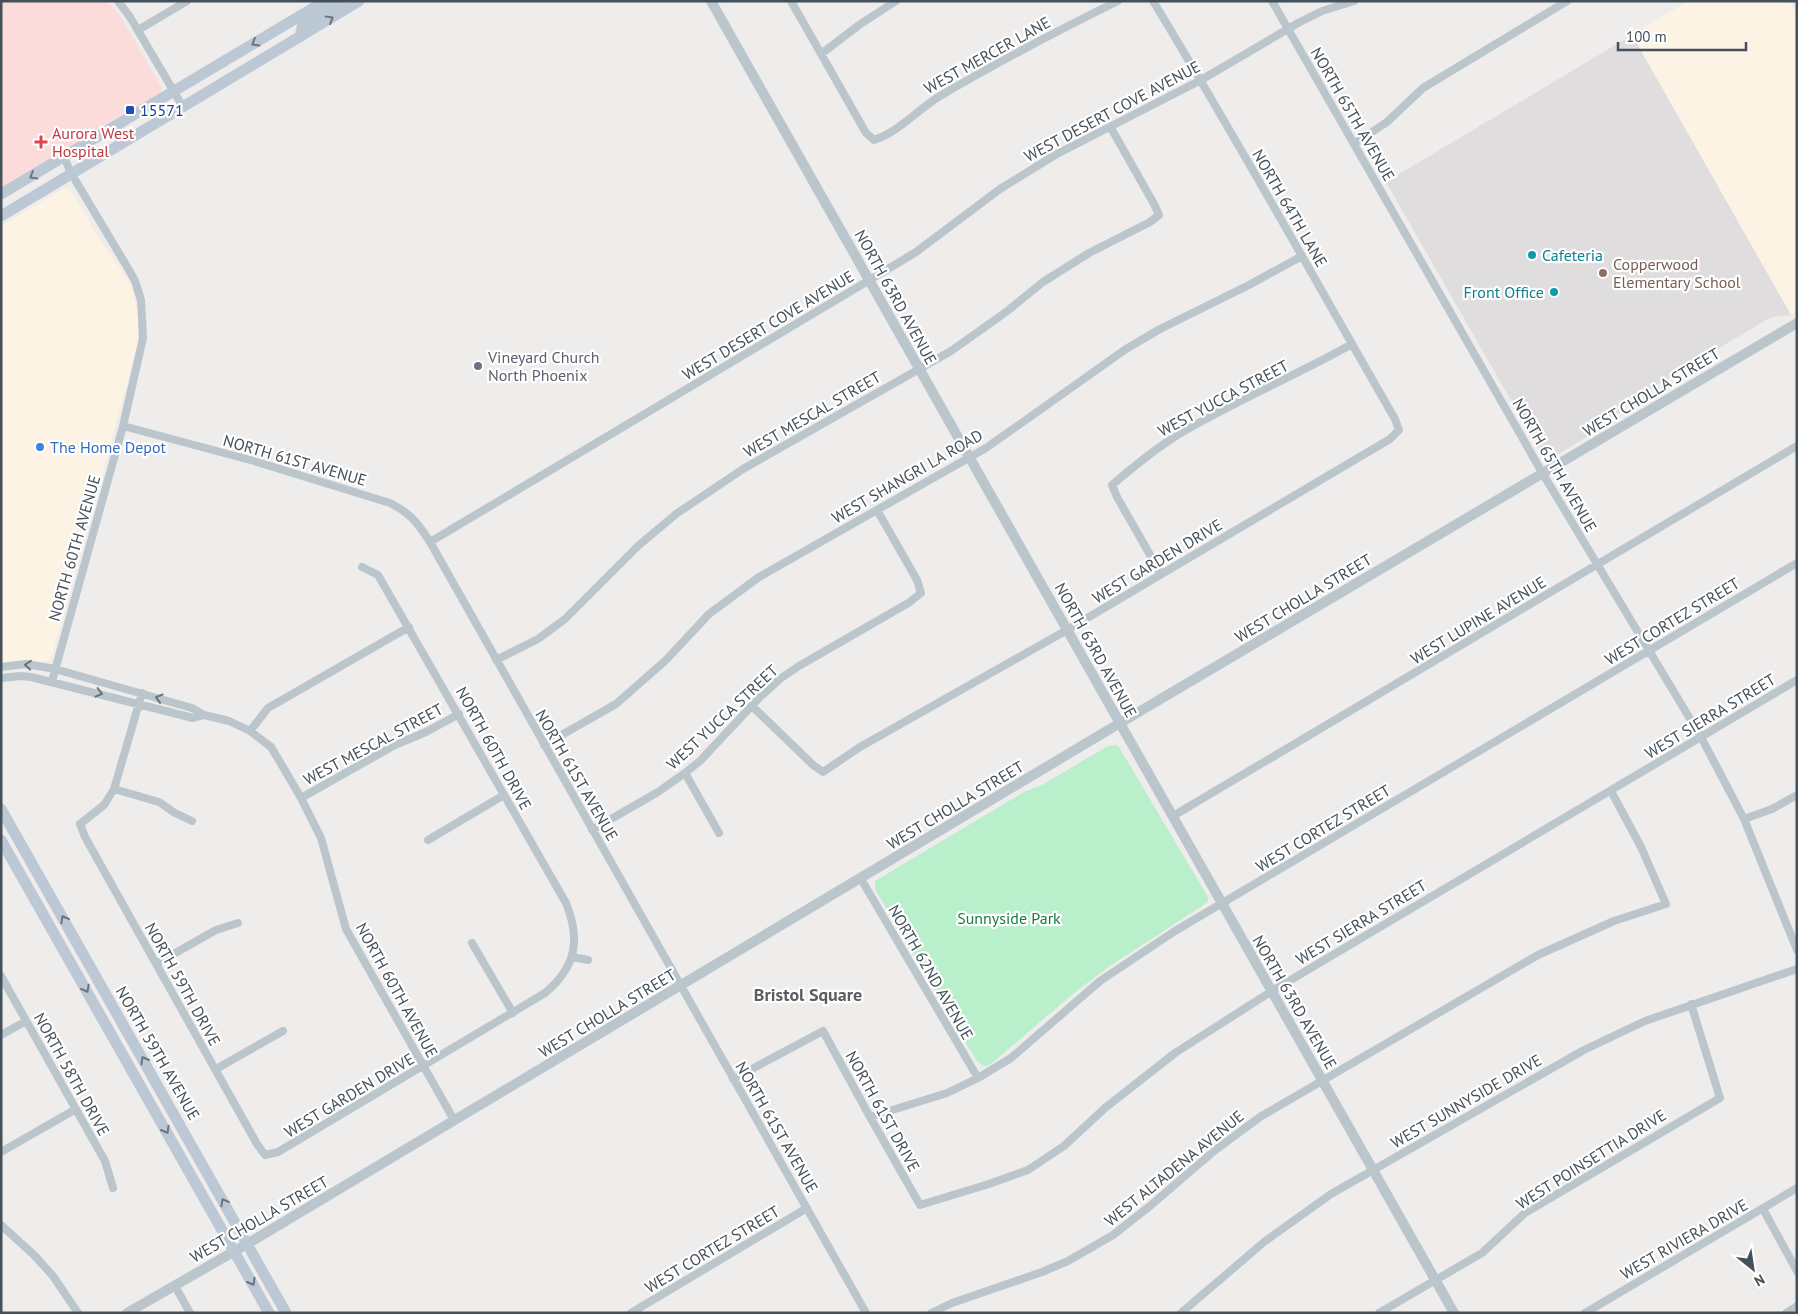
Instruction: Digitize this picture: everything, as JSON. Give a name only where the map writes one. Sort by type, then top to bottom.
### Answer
[{"type":"main road","points":[[1,194],[325,1]]},
{"type":"main road","points":[[300,37],[303,24],[340,1]]},
{"type":"main road","points":[[1,216],[360,1]]},
{"type":"main road","name":"NORTH 59TH AVENUE","points":[[1,809],[286,1313]]},
{"type":"main road","name":"NORTH 59TH AVENUE","points":[[1,840],[269,1313]]},
{"type":"street","points":[[118,1],[138,30],[183,107]]},
{"type":"street","points":[[138,30],[187,1]]},
{"type":"street","name":"NORTH 63RD AVENUE","points":[[711,1],[1454,1313]]},
{"type":"street","points":[[791,1],[821,54],[896,1]]},
{"type":"street","name":"WEST MERCER LANE","points":[[821,54],[866,133],[874,140],[886,136],[928,103],[996,63],[1118,1]]},
{"type":"street","name":"NORTH 64TH LANE","points":[[1153,1],[1201,80],[1302,256],[1395,419],[1399,430]]},
{"type":"street","name":"NORTH 65TH AVENUE","points":[[1272,1],[1543,474],[1701,738],[1744,819],[1797,950]]},
{"type":"street","name":"WEST DESERT COVE AVENUE","points":[[430,542],[916,252],[1000,189],[1055,155],[1111,128],[1201,80],[1322,11],[1354,1]]},
{"type":"street","points":[[1354,144],[1387,122],[1423,88],[1567,1]]},
{"type":"street","name":"WEST MESCAL STREET","points":[[496,660],[538,639],[565,619],[638,546],[676,514],[743,469],[920,369],[967,340],[1043,282],[1089,253],[1150,222],[1159,215],[1111,128]]},
{"type":"street","name":"NORTH 60TH AVENUE","points":[[64,157],[71,173],[130,270],[142,300],[144,323],[141,351],[122,426],[52,681],[193,718],[204,716],[229,721],[250,731],[270,747],[301,798],[321,838],[346,929],[454,1120]]},
{"type":"street","name":"WEST SHANGRI LA ROAD","points":[[544,745],[616,704],[665,661],[709,614],[759,577],[970,457],[1021,424],[1126,349],[1160,329],[1249,285],[1302,256]]},
{"type":"street","name":"WEST CHOLLA STREET","points":[[127,1313],[234,1252],[1120,723],[1797,323]]},
{"type":"street","name":"WEST YUCCA STREET","points":[[1161,574],[1112,485],[1178,435],[1352,344]]},
{"type":"street","name":"NORTH 61ST AVENUE","points":[[122,426],[254,461],[390,503],[404,510],[414,519],[430,542],[866,1313]]},
{"type":"street","name":"WEST GARDEN DRIVE","points":[[752,706],[813,765],[823,772],[860,747],[1067,630],[1382,444],[1399,430]]},
{"type":"street","name":"WEST LUPINE AVENUE","points":[[1173,816],[1598,566],[1797,446]]},
{"type":"street","name":"WEST YUCCA STREET","points":[[592,830],[658,792],[700,761],[780,678],[910,602],[920,593],[917,580],[877,510]]},
{"type":"street","name":"WEST CORTEZ STREET","points":[[870,1117],[947,1093],[978,1078],[1011,1058],[1100,981],[1175,931],[1797,563]]},
{"type":"street","name":"NORTH 60TH DRIVE","points":[[362,567],[378,575],[566,903],[575,934],[572,957]]},
{"type":"street","points":[[250,731],[268,708],[409,627]]},
{"type":"street","points":[[1,667],[26,664],[55,669]]},
{"type":"street","name":"NORTH 60TH AVENUE","points":[[55,669],[192,708],[204,716]]},
{"type":"street","points":[[1,678],[21,676],[52,681]]},
{"type":"street","name":"WEST SIERRA STREET","points":[[920,1205],[1028,1170],[1064,1146],[1105,1108],[1175,1053],[1272,991],[1797,680]]},
{"type":"street","points":[[142,693],[114,789],[159,802],[175,813],[192,821]]},
{"type":"street","name":"WEST MESCAL STREET","points":[[301,798],[394,745],[426,732],[459,714]]},
{"type":"street","points":[[685,773],[719,833]]},
{"type":"street","name":"NORTH 59TH DRIVE","points":[[114,789],[104,805],[80,824],[85,837],[265,1155]]},
{"type":"street","name":"WEST ALTADENA AVENUE","points":[[931,1313],[976,1294],[1042,1272],[1068,1261],[1093,1247],[1132,1220],[1214,1150],[1260,1118],[1322,1080],[1538,955],[1614,921],[1666,904],[1641,847],[1611,791]]},
{"type":"street","points":[[1744,819],[1772,809],[1797,794]]},
{"type":"street","points":[[428,840],[504,795]]},
{"type":"street","name":"NORTH 62ND AVENUE","points":[[861,879],[978,1078]]},
{"type":"street","points":[[156,964],[216,930],[238,923]]},
{"type":"street","points":[[472,943],[513,1013]]},
{"type":"street","points":[[572,957],[588,960]]},
{"type":"street","name":"WEST GARDEN DRIVE","points":[[265,1155],[278,1152],[545,993],[564,974],[572,957]]},
{"type":"street","name":"WEST SUNNYSIDE DRIVE","points":[[1181,1313],[1264,1242],[1330,1194],[1584,1050],[1645,1021],[1797,969]]},
{"type":"street","name":"NORTH 58TH DRIVE","points":[[1,976],[105,1161],[113,1188]]},
{"type":"street","name":"WEST POINSETTIA DRIVE","points":[[1379,1313],[1482,1253],[1525,1213],[1720,1098],[1691,1004]]},
{"type":"street","points":[[1,1035],[26,1020]]},
{"type":"street","points":[[216,1069],[283,1031]]},
{"type":"street","name":"NORTH 61ST DRIVE","points":[[733,1079],[823,1031],[920,1205]]},
{"type":"street","points":[[1,1152],[76,1109]]},
{"type":"street","name":"WEST RIVIERA DRIVE","points":[[1585,1313],[1797,1188]]},
{"type":"street","name":"WEST CORTEZ STREET","points":[[631,1313],[807,1208]]},
{"type":"street","points":[[1762,1208],[1797,1271]]},
{"type":"street","points":[[1,1225],[34,1255],[53,1276],[78,1313]]},
{"type":"street","points":[[174,1286],[190,1313]]},
{"type":"street","points":[[1786,1313],[1797,1306]]},
{"type":"shaded area","name":"Aurora West Hospital","points":[[1,1],[108,1],[120,16],[162,88],[160,94],[1,190]]},
{"type":"shaded area","points":[[1688,1],[1789,1],[1797,14],[1797,312],[1791,315],[1632,35]]},
{"type":"shaded area","name":"Copperwood Elementary School","points":[[1632,35],[1791,315],[1768,319],[1624,405],[1613,421],[1552,458],[1544,458],[1386,182]]},
{"type":"shaded area","points":[[64,188],[69,189],[73,193],[102,244],[131,286],[138,314],[138,344],[52,656],[49,661],[42,662],[19,660],[1,663],[1,226]]},
{"type":"green space","name":"Sunnyside Park","points":[[1116,745],[1119,747],[1208,897],[1208,902],[1107,968],[1074,993],[992,1063],[986,1066],[982,1065],[976,1060],[875,889],[875,881],[1024,792],[1042,785],[1108,746]]},
{"type":"place","name":"15571","points":[[130,110]]},
{"type":"place","name":"Aurora West Hospital","points":[[41,142]]},
{"type":"place","name":"Cafeteria","points":[[1532,255]]},
{"type":"place","name":"Copperwood Elementary School","points":[[1603,273]]},
{"type":"place","name":"Front Office","points":[[1554,292]]},
{"type":"place","name":"Vineyard Church North Phoenix","points":[[478,366]]},
{"type":"place","name":"The Home Depot","points":[[40,447]]},
{"type":"district","name":"Bristol Square","points":[[808,994]]}]
